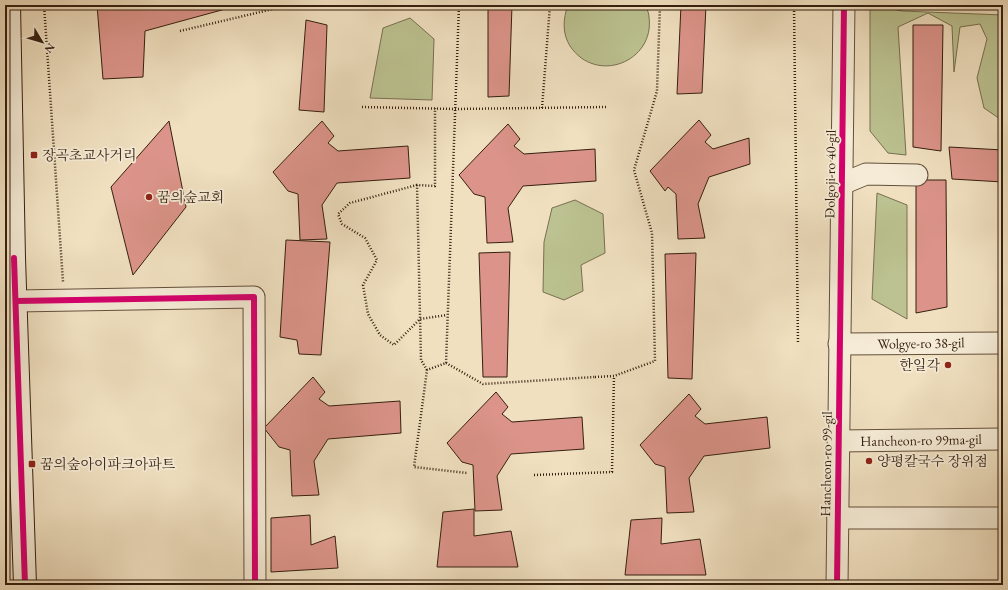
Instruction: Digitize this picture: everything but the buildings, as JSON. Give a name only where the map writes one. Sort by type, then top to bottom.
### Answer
[{"type":"street","points":[[9,5],[9,226],[10,265],[16,301],[12,358],[25,585]]},
{"type":"street","name":"Dolgoji-ro 40-gil","points":[[839,344],[844,5]]},
{"type":"street","points":[[842,184],[866,174],[917,175]]},
{"type":"street","points":[[16,301],[254,297],[255,585]]},
{"type":"street","name":"Wolgye-ro 38-gil","points":[[839,344],[1003,343]]},
{"type":"street","name":"Hancheon-ro 99-gil","points":[[837,585],[839,344]]},
{"type":"street","name":"Hancheon-ro 99ma-gil","points":[[838,441],[1003,439]]},
{"type":"street","name":"Hancheon-ro 99-gil","points":[[838,518],[1003,518]]},
{"type":"path","points":[[44,5],[62,281],[82,300]]},
{"type":"path","points":[[180,31],[290,5]]},
{"type":"path","points":[[446,363],[459,5]]},
{"type":"path","points":[[542,108],[550,5]]},
{"type":"path","points":[[427,370],[446,363],[484,384],[614,376],[654,361],[652,233],[634,170],[657,91],[660,5]]},
{"type":"path","points":[[794,5],[798,344]]},
{"type":"path","points":[[362,107],[455,109],[606,107]]},
{"type":"path","points":[[434,108],[434,186],[417,186],[350,203],[338,214],[342,224],[365,238],[377,260],[363,285],[368,314],[380,335],[394,344],[420,319],[447,315]]},
{"type":"path","points":[[417,186],[421,360],[427,370],[414,467],[467,473]]},
{"type":"path","points":[[534,475],[612,472],[614,376]]},
{"type":"green space","points":[[568,5],[645,5],[649,16],[648,33],[643,46],[633,56],[622,63],[608,66],[594,64],[581,58],[567,41],[564,21]]},
{"type":"green space","points":[[870,5],[902,11],[1003,15],[1003,121],[984,108],[977,78],[987,39],[980,24],[960,27],[954,72],[952,26],[928,13],[898,27],[906,155],[888,153],[870,131]]},
{"type":"green space","points":[[410,18],[434,39],[432,100],[370,98],[383,28]]},
{"type":"green space","points":[[877,193],[907,205],[907,319],[872,299]]},
{"type":"green space","points":[[575,200],[603,214],[605,253],[581,265],[583,291],[564,300],[543,292],[544,242],[552,208]]},
{"type":"cycle path","points":[[837,585],[844,5]]},
{"type":"cycle path","points":[[14,258],[25,585]]},
{"type":"cycle path","points":[[16,301],[254,297],[255,585]]},
{"type":"place","name":"장곡초교사거리","points":[[34,155]]},
{"type":"place","name":"꿈의숲교회","points":[[149,197]]},
{"type":"place","name":"한일각","points":[[948,365]]},
{"type":"place","name":"양평칼국수 장위점","points":[[869,461]]},
{"type":"place","name":"꿈의숲아이파크아파트","points":[[32,464]]}]
